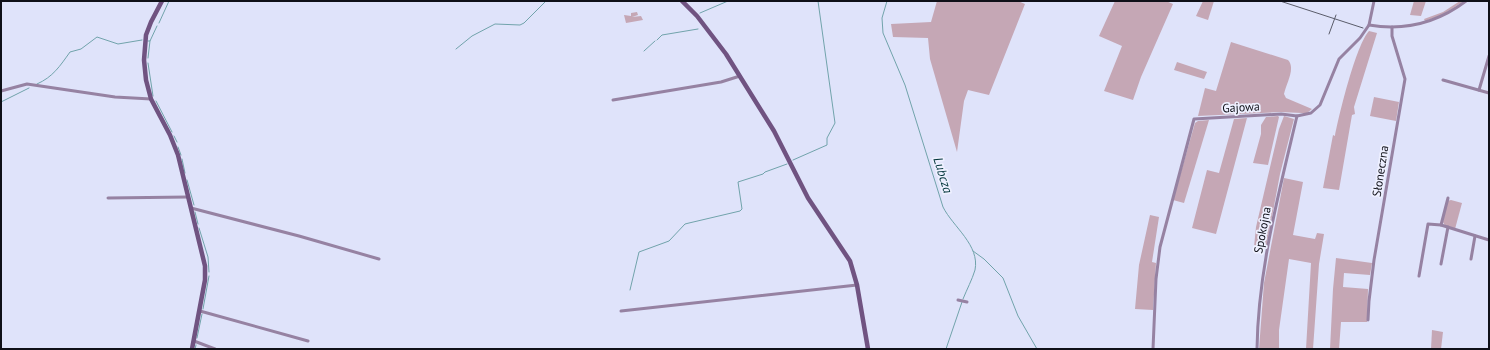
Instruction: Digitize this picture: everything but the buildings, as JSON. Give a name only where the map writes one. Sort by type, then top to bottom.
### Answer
[{"type":"street","points":[[162,1],[149,26],[145,48],[146,80],[151,99],[174,145],[192,208],[205,266],[205,280],[192,349]]},
{"type":"street","points":[[682,1],[705,26],[740,76],[774,131],[808,198],[845,252],[853,268],[868,349]]},
{"type":"street","points":[[1374,1],[1369,25],[1392,27],[1419,24],[1439,18],[1466,1]]},
{"type":"street","name":"Gajowa","points":[[1153,349],[1156,279],[1160,247],[1194,119],[1281,114],[1297,116],[1311,113],[1320,105],[1339,59],[1360,38],[1369,25]]},
{"type":"street","name":"Słoneczna","points":[[1368,320],[1374,260],[1405,80],[1392,36],[1392,27]]},
{"type":"street","points":[[1479,90],[1489,56]]},
{"type":"street","points":[[613,100],[721,82],[740,76]]},
{"type":"street","points":[[1443,80],[1489,93]]},
{"type":"street","points":[[1,91],[27,84],[115,97],[151,99]]},
{"type":"street","name":"Spokojna","points":[[1257,349],[1262,284],[1269,240],[1297,116]]},
{"type":"street","points":[[108,198],[188,197]]},
{"type":"street","points":[[1441,226],[1448,198]]},
{"type":"street","points":[[192,208],[379,259]]},
{"type":"street","points":[[1419,276],[1428,224],[1441,226],[1489,240]]},
{"type":"street","points":[[1441,264],[1448,228]]},
{"type":"street","points":[[1471,259],[1475,236]]},
{"type":"street","points":[[621,311],[857,285]]},
{"type":"street","points":[[958,300],[967,302]]},
{"type":"street","points":[[200,311],[308,341]]},
{"type":"street","points":[[194,341],[215,349]]},
{"type":"shaded area","points":[[937,1],[1018,1],[1025,4],[989,95],[968,90],[964,101],[957,152],[930,59],[928,38],[893,37],[891,24],[931,22]]},
{"type":"shaded area","points":[[1115,1],[1166,1],[1173,4],[1141,77],[1133,100],[1104,91],[1122,46],[1099,36]]},
{"type":"shaded area","points":[[1203,1],[1214,1],[1208,20],[1196,16]]},
{"type":"shaded area","points":[[1414,1],[1426,1],[1421,16],[1410,15]]},
{"type":"shaded area","points":[[1460,1],[1464,1],[1442,15],[1425,21],[1424,19],[1443,12]]},
{"type":"shaded area","points":[[637,12],[638,15],[632,17],[641,16],[643,20],[626,23],[624,15],[631,16],[631,13]]},
{"type":"shaded area","points":[[1369,31],[1377,33],[1354,107],[1355,114],[1352,115],[1339,190],[1323,188],[1333,135],[1335,136],[1340,113],[1359,50]]},
{"type":"shaded area","points":[[1231,42],[1288,60],[1291,67],[1291,72],[1284,94],[1286,98],[1312,109],[1307,113],[1280,112],[1198,116],[1205,88],[1216,91]]},
{"type":"shaded area","points":[[1177,62],[1207,72],[1204,79],[1174,70]]},
{"type":"shaded area","points":[[1374,97],[1399,102],[1396,121],[1370,116]]},
{"type":"shaded area","points":[[1278,116],[1268,165],[1253,163],[1261,134],[1261,125],[1266,117]]},
{"type":"shaded area","points":[[1284,116],[1294,119],[1280,174],[1266,249],[1254,247],[1256,227],[1279,129]]},
{"type":"shaded area","points":[[1247,118],[1216,234],[1192,228],[1207,170],[1219,173],[1234,119]]},
{"type":"shaded area","points":[[1209,120],[1184,203],[1173,200],[1195,123],[1198,121]]},
{"type":"shaded area","points":[[1284,178],[1303,182],[1293,235],[1315,239],[1317,233],[1324,234],[1319,264],[1313,349],[1306,349],[1311,263],[1289,259],[1279,330],[1279,349],[1259,349],[1264,283]]},
{"type":"shaded area","points":[[1451,200],[1462,203],[1455,229],[1445,226],[1443,222],[1447,201]]},
{"type":"shaded area","points":[[1150,215],[1159,217],[1152,262],[1156,263],[1153,310],[1135,309],[1139,265]]},
{"type":"shaded area","points":[[1336,258],[1372,263],[1370,275],[1344,273],[1343,287],[1368,289],[1367,322],[1341,322],[1339,349],[1330,349],[1333,289]]},
{"type":"shaded area","points":[[1432,330],[1443,332],[1441,349],[1431,349]]},
{"type":"waterway","points":[[159,23],[169,1]]},
{"type":"waterway","points":[[456,49],[472,36],[495,24],[520,25],[524,23],[546,1]]},
{"type":"waterway","points":[[700,13],[728,1]]},
{"type":"waterway","points":[[793,160],[827,145],[827,138],[835,123],[818,1]]},
{"type":"waterway","name":"Lubcza","points":[[887,1],[882,18],[883,33],[905,85],[943,207],[970,244],[974,252],[975,270],[963,299]]},
{"type":"waterway","points":[[148,41],[150,41],[157,26]]},
{"type":"waterway","points":[[657,40],[662,35],[698,29]]},
{"type":"waterway","points":[[37,84],[48,78],[70,52],[81,49],[97,37],[118,44],[142,40]]},
{"type":"waterway","points":[[148,58],[150,41]]},
{"type":"waterway","points":[[644,51],[655,41]]},
{"type":"waterway","points":[[148,63],[153,96]]},
{"type":"waterway","points":[[1,102],[29,88]]},
{"type":"waterway","points":[[156,101],[172,132]]},
{"type":"waterway","points":[[174,136],[177,142]]},
{"type":"waterway","points":[[178,147],[181,155]]},
{"type":"waterway","points":[[182,159],[185,173]]},
{"type":"waterway","points":[[630,290],[639,252],[669,241],[685,224],[740,211],[742,209],[738,182],[787,164]]},
{"type":"waterway","points":[[187,180],[194,205]]},
{"type":"waterway","points":[[195,212],[198,224]]},
{"type":"waterway","points":[[199,228],[208,257],[209,272]]},
{"type":"waterway","points":[[973,251],[984,259],[1003,278],[1018,316],[1037,349]]},
{"type":"waterway","points":[[203,309],[209,276]]},
{"type":"waterway","name":"Lubcza","points":[[946,349],[962,302]]},
{"type":"waterway","points":[[197,338],[202,314]]},
{"type":"waterway","points":[[195,349],[196,345]]},
{"type":"railway","points":[[1280,1],[1363,28]]},
{"type":"railway","points":[[1329,34],[1336,15]]}]
